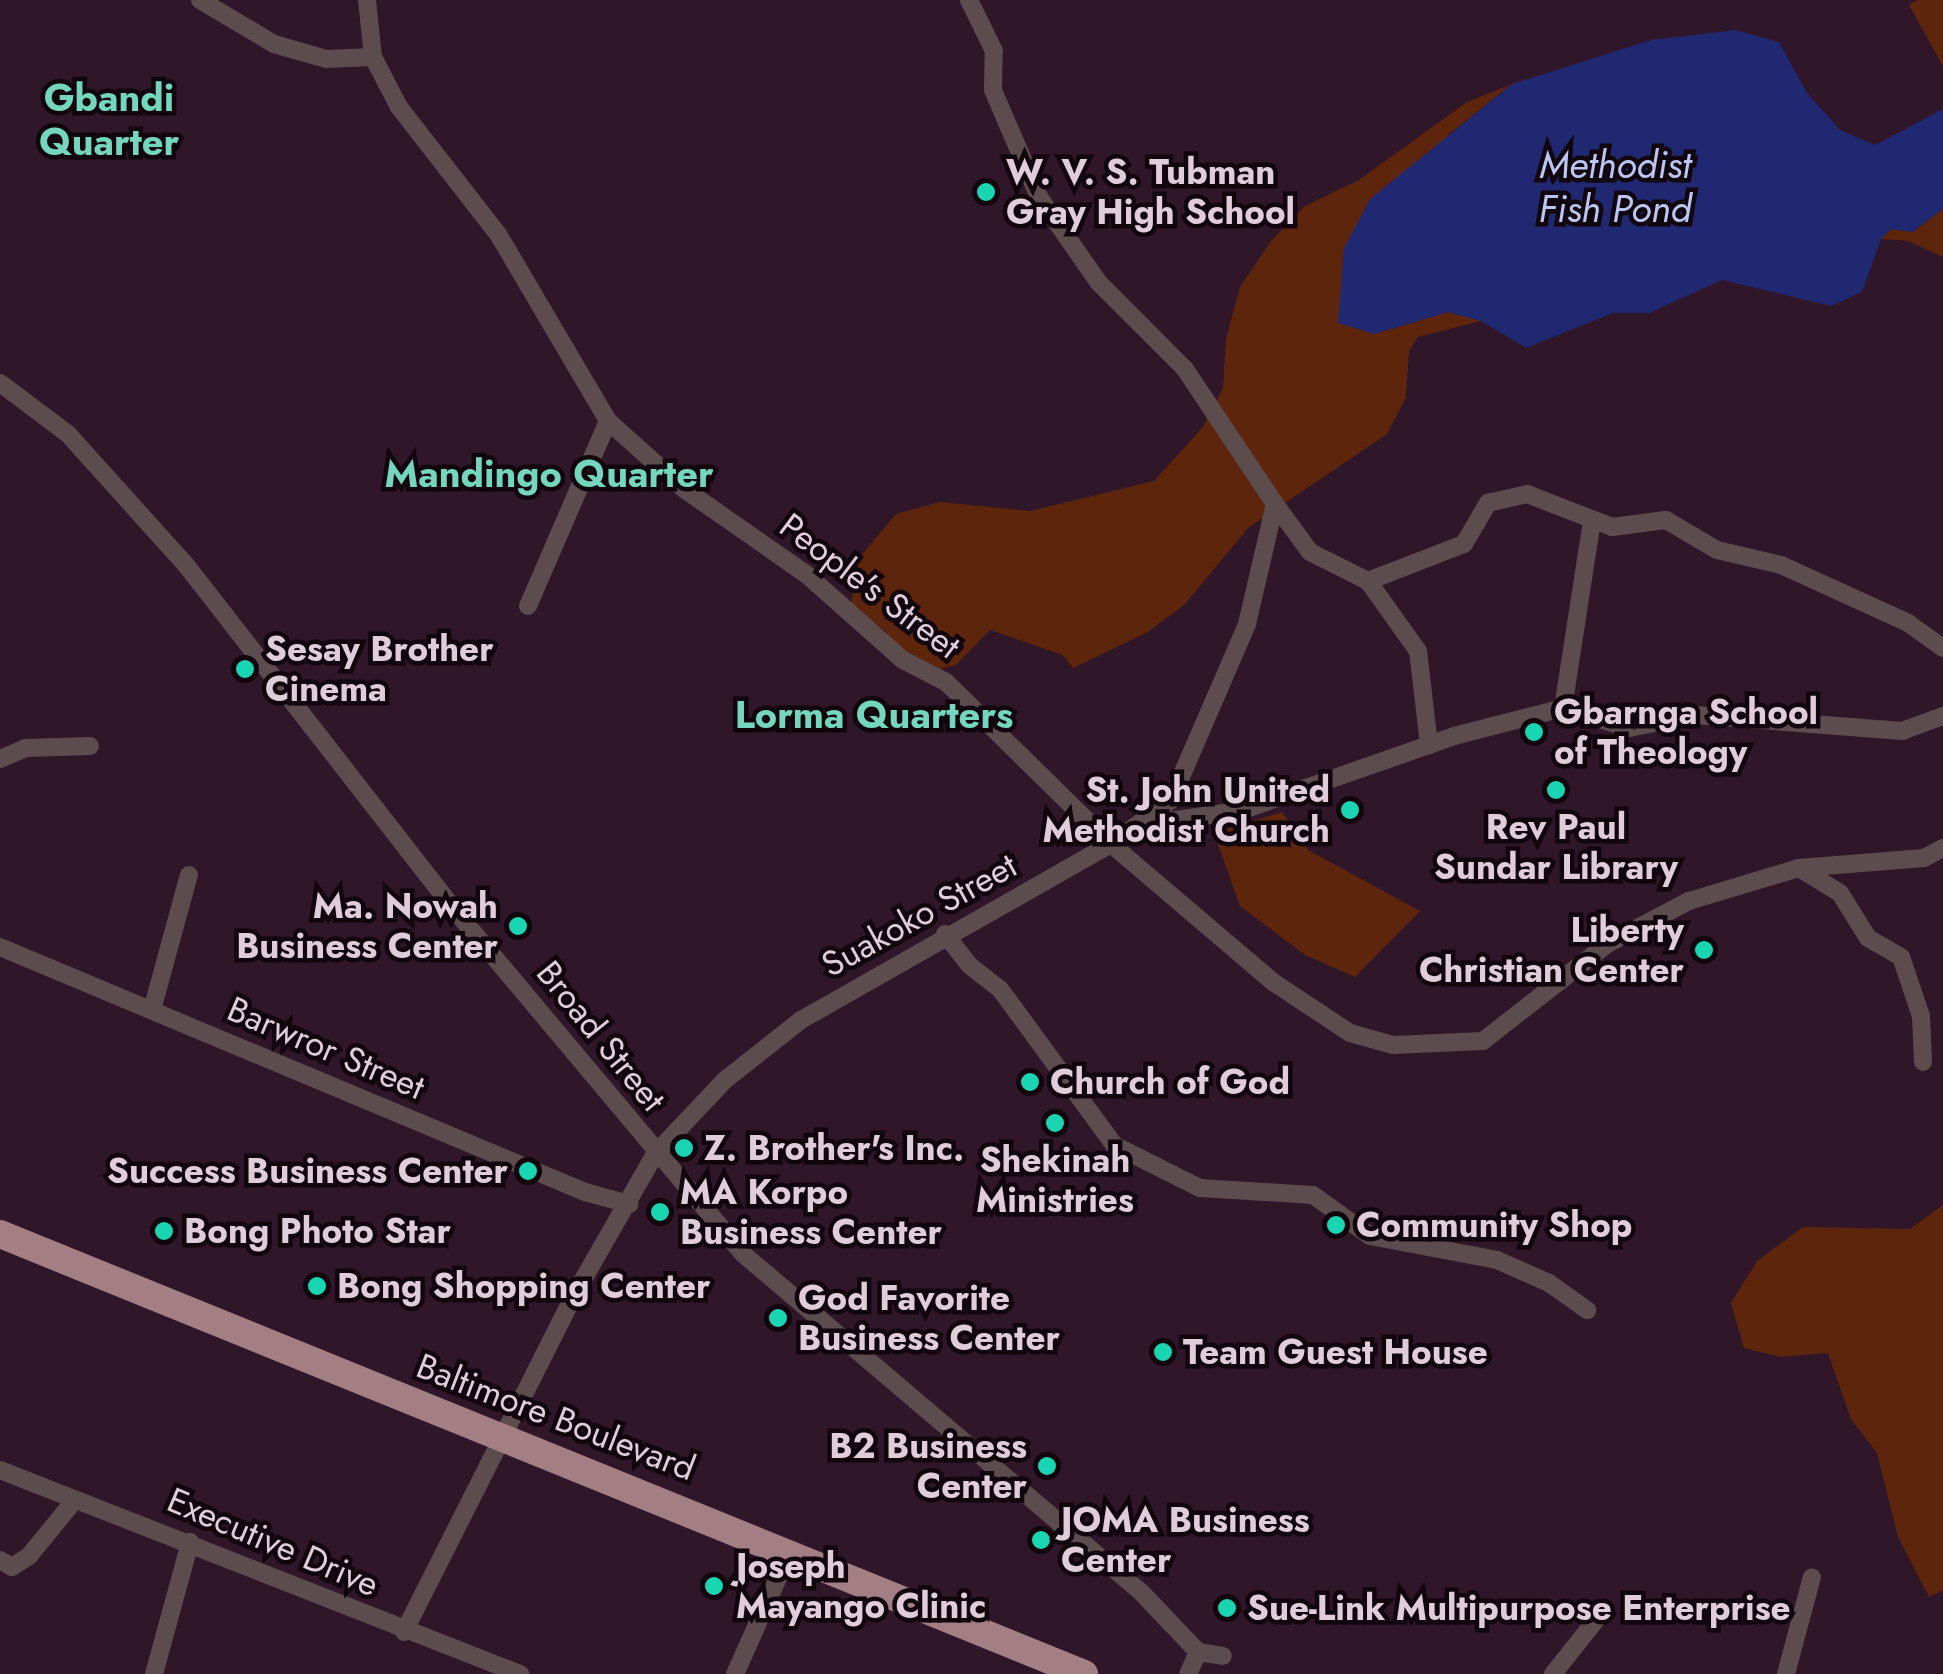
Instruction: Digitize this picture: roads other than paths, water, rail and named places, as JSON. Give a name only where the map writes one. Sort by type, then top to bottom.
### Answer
[{"type":"highway","name":"Baltimore Boulevard","points":[[0,1234],[256,1342],[506,1436],[1084,1674]]},
{"type":"street","points":[[200,0],[274,44],[326,59],[373,57]]},
{"type":"street","name":"People's Street","points":[[367,0],[373,57],[399,107],[498,234],[608,421],[684,489],[806,574],[903,660],[946,682],[1110,844],[1273,982],[1350,1033],[1393,1045],[1483,1042],[1607,944],[1689,900],[1799,868],[1924,858],[1943,848]]},
{"type":"street","points":[[969,0],[994,51],[993,90],[1038,197],[1099,283],[1185,369],[1310,552],[1368,581],[1418,651],[1428,744]]},
{"type":"street","name":"Broad Street","points":[[0,383],[68,434],[186,565],[655,1154],[757,1270],[1076,1531],[1198,1652]]},
{"type":"street","points":[[528,606],[608,421]]},
{"type":"street","points":[[1368,581],[1464,544],[1488,504],[1527,494],[1612,527],[1666,520],[1717,550],[1781,565],[1908,623],[1943,648]]},
{"type":"street","name":"Suakoko Street","points":[[404,1632],[576,1292],[630,1204],[655,1154],[725,1080],[801,1020],[945,934],[1142,825],[1170,800],[1247,624],[1275,504]]},
{"type":"street","points":[[1563,708],[1592,520]]},
{"type":"street","points":[[1142,825],[1243,810],[1428,744],[1563,708],[1629,728],[1694,715],[1902,732],[1943,716]]},
{"type":"street","points":[[0,759],[26,748],[90,746]]},
{"type":"street","points":[[1799,868],[1840,894],[1868,938],[1901,958],[1922,1016],[1923,1062]]},
{"type":"street","points":[[152,1010],[189,875]]},
{"type":"street","points":[[945,934],[968,965],[1000,989],[1114,1145],[1200,1188],[1313,1195],[1370,1236],[1434,1252],[1469,1250],[1549,1283],[1587,1310]]},
{"type":"street","name":"Barwror Street","points":[[0,946],[585,1192],[630,1204]]},
{"type":"street","name":"Executive Drive","points":[[0,1470],[190,1542],[404,1632],[520,1674]]},
{"type":"street","points":[[0,1560],[12,1566],[29,1556],[74,1501]]},
{"type":"street","points":[[154,1674],[190,1542]]},
{"type":"street","points":[[734,1674],[789,1553]]},
{"type":"street","points":[[1786,1674],[1800,1605],[1812,1577]]},
{"type":"street","points":[[1553,1674],[1596,1620]]},
{"type":"street","points":[[1188,1674],[1198,1652],[1223,1656]]},
{"type":"water","name":"Methodist Fish Pond","points":[[1735,30],[1779,42],[1807,93],[1840,130],[1875,145],[1943,109],[1943,209],[1912,232],[1891,229],[1881,239],[1862,292],[1831,306],[1722,280],[1649,313],[1613,313],[1526,348],[1481,321],[1448,312],[1374,334],[1338,323],[1344,248],[1370,199],[1512,84],[1651,40]]},
{"type":"place","name":"W. V. S. Tubman Gray High School","points":[[986,192]]},
{"type":"place","name":"Sesay Brother Cinema","points":[[245,669]]},
{"type":"place","name":"Gbarnga School of Theology","points":[[1534,732]]},
{"type":"place","name":"Rev Paul Sundar Library","points":[[1556,790]]},
{"type":"place","name":"St. John United Methodist Church","points":[[1350,810]]},
{"type":"place","name":"Ma. Nowah Business Center","points":[[518,926]]},
{"type":"place","name":"Liberty Christian Center","points":[[1704,950]]},
{"type":"place","name":"Church of God","points":[[1030,1082]]},
{"type":"place","name":"Shekinah Ministries","points":[[1055,1123]]},
{"type":"place","name":"Z. Brother's Inc.","points":[[684,1148]]},
{"type":"place","name":"Success Business Center","points":[[528,1171]]},
{"type":"place","name":"MA Korpo Business Center","points":[[660,1212]]},
{"type":"place","name":"Community Shop","points":[[1336,1225]]},
{"type":"place","name":"Bong Photo Star","points":[[164,1231]]},
{"type":"place","name":"Bong Shopping Center","points":[[317,1286]]},
{"type":"place","name":"God Favorite Business Center","points":[[778,1318]]},
{"type":"place","name":"Team Guest House","points":[[1163,1352]]},
{"type":"place","name":"B2 Business Center","points":[[1047,1466]]},
{"type":"place","name":"JOMA Business Center","points":[[1041,1540]]},
{"type":"place","name":"Joseph Mayango Clinic","points":[[714,1586]]},
{"type":"place","name":"Sue-Link Multipurpose Enterprise","points":[[1227,1608]]},
{"type":"district","name":"Gbandi Quarter","points":[[109,120]]},
{"type":"district","name":"Mandingo Quarter","points":[[549,474]]},
{"type":"district","name":"Lorma Quarters","points":[[874,715]]}]
